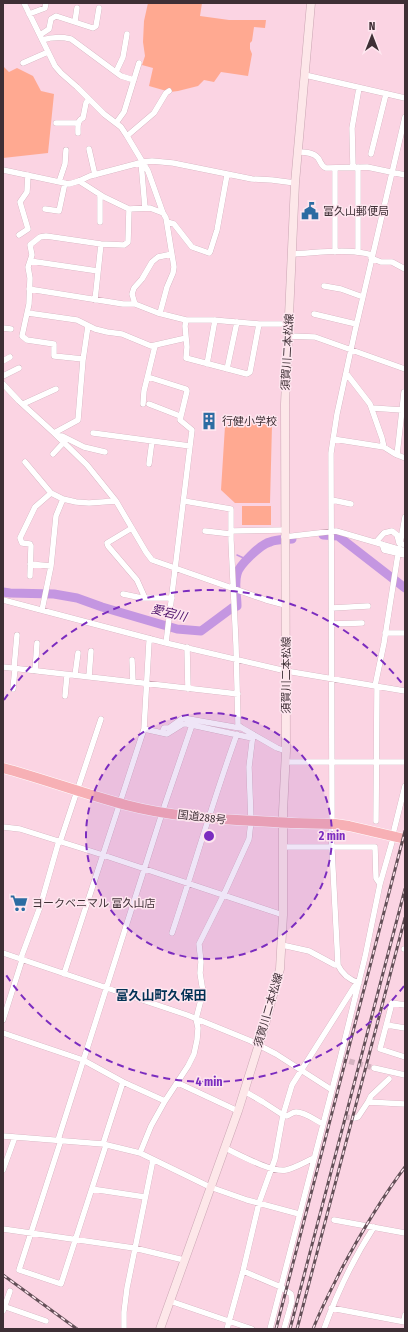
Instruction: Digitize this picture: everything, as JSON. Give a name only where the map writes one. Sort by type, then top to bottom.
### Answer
[{"type":"highway","name":"国道288号","points":[[3,768],[78,792],[163,812],[209,819],[349,826],[405,839]]},
{"type":"main road","name":"須賀川二本松線","points":[[160,1329],[238,1111],[280,969],[283,915],[283,847],[286,762],[284,446],[295,183],[311,3]]},
{"type":"street","points":[[24,3],[55,66],[104,114],[116,123],[127,136],[148,171],[167,222],[174,270],[169,280],[160,313]]},
{"type":"street","points":[[29,14],[45,8],[46,3]]},
{"type":"street","points":[[75,21],[77,8]]},
{"type":"street","points":[[41,38],[49,29],[49,23],[53,16],[61,16],[93,28],[96,26],[99,8]]},
{"type":"street","points":[[116,72],[123,57],[127,34]]},
{"type":"street","points":[[41,38],[72,39],[121,76],[134,80]]},
{"type":"street","points":[[23,63],[48,52]]},
{"type":"street","points":[[116,123],[124,112],[139,63]]},
{"type":"street","points":[[305,75],[405,98]]},
{"type":"street","points":[[358,252],[352,128],[359,88]]},
{"type":"street","points":[[127,136],[152,115],[166,93],[169,91]]},
{"type":"street","points":[[370,154],[386,94]]},
{"type":"street","points":[[78,133],[78,123],[83,118],[86,103],[89,99]]},
{"type":"street","points":[[332,818],[331,453],[356,324],[405,117]]},
{"type":"street","points":[[56,123],[78,123]]},
{"type":"street","points":[[89,149],[95,175]]},
{"type":"street","points":[[45,209],[59,211],[66,150]]},
{"type":"street","points":[[298,152],[310,153],[316,156],[325,168],[367,167],[405,175]]},
{"type":"street","points":[[3,170],[69,184],[95,175],[142,162],[152,161],[173,163],[256,180],[272,180],[295,183]]},
{"type":"street","points":[[142,162],[145,208]]},
{"type":"street","points":[[335,168],[335,252]]},
{"type":"street","points":[[19,235],[28,229],[20,202],[27,192],[28,175]]},
{"type":"street","points":[[167,222],[174,224],[192,247],[209,253],[217,230],[227,175]]},
{"type":"street","points":[[79,181],[100,195],[129,209],[150,208],[163,213]]},
{"type":"street","points":[[100,195],[100,222]]},
{"type":"street","points":[[83,359],[56,357],[54,354],[54,344],[27,340],[22,334],[28,313],[30,278],[28,267],[32,255],[30,245],[42,236],[50,236],[122,246],[128,243],[129,209]]},
{"type":"street","points":[[95,300],[101,244]]},
{"type":"street","points":[[292,254],[358,252],[381,262],[392,262],[405,269]]},
{"type":"street","points":[[135,304],[132,294],[134,288],[142,279],[152,262],[158,257],[172,254]]},
{"type":"street","points":[[30,261],[98,271]]},
{"type":"street","points":[[324,286],[341,289],[363,297]]},
{"type":"street","points":[[29,289],[95,300],[135,304],[186,320],[288,324]]},
{"type":"street","points":[[28,313],[77,320],[88,326],[107,332],[122,334],[149,346],[155,346],[186,338]]},
{"type":"street","points":[[314,314],[356,324]]},
{"type":"street","points":[[186,320],[186,358],[247,374],[250,372],[259,324]]},
{"type":"street","points":[[207,364],[215,320]]},
{"type":"street","points":[[228,369],[237,322]]},
{"type":"street","points":[[56,435],[78,420],[83,359],[88,326]]},
{"type":"street","points":[[3,328],[11,329]]},
{"type":"street","points":[[288,336],[315,337],[405,369]]},
{"type":"street","points":[[155,346],[144,393],[146,404],[180,416]]},
{"type":"street","points":[[3,361],[10,357]]},
{"type":"street","points":[[3,376],[19,368]]},
{"type":"street","points":[[346,373],[372,408],[384,448]]},
{"type":"street","points":[[148,376],[186,389],[187,391],[180,420],[192,430],[166,643]]},
{"type":"street","points":[[3,384],[87,465],[116,501],[152,560],[285,605]]},
{"type":"street","points":[[23,404],[56,389]]},
{"type":"street","points":[[397,455],[404,392]]},
{"type":"street","points":[[372,408],[402,410]]},
{"type":"street","points":[[93,433],[190,446]]},
{"type":"street","points":[[56,435],[62,436],[84,447],[104,452]]},
{"type":"street","points":[[333,439],[384,448],[405,458]]},
{"type":"street","points":[[149,464],[152,441]]},
{"type":"street","points":[[53,454],[64,442]]},
{"type":"street","points":[[25,462],[51,493],[63,500],[89,503],[116,501]]},
{"type":"street","points":[[30,576],[30,545],[22,543],[20,538],[35,507],[51,493]]},
{"type":"street","points":[[42,610],[51,566],[56,516],[63,500]]},
{"type":"street","points":[[332,500],[351,504]]},
{"type":"street","points":[[184,501],[231,508],[238,725],[253,736],[278,748],[286,750]]},
{"type":"street","points":[[376,821],[376,686],[405,518]]},
{"type":"street","points":[[132,528],[107,543],[137,580],[145,598]]},
{"type":"street","points":[[379,543],[384,533],[392,530],[396,534],[400,547],[405,555]]},
{"type":"street","points":[[205,531],[285,534],[332,531],[400,547],[405,551]]},
{"type":"street","points":[[30,564],[51,566]]},
{"type":"street","points":[[123,594],[145,598],[172,598]]},
{"type":"street","points":[[3,600],[166,643],[286,671],[405,691]]},
{"type":"street","points":[[332,608],[368,606]]},
{"type":"street","points":[[332,624],[362,623]]},
{"type":"street","points":[[385,633],[405,633]]},
{"type":"street","points":[[13,689],[17,635]]},
{"type":"street","points":[[64,974],[144,729],[149,642],[151,639]]},
{"type":"street","points":[[34,671],[37,643]]},
{"type":"street","points":[[187,647],[188,689]]},
{"type":"street","points":[[88,677],[91,651]]},
{"type":"street","points":[[75,676],[78,653]]},
{"type":"street","points":[[132,660],[133,682]]},
{"type":"street","points":[[3,666],[75,676],[238,694]]},
{"type":"street","points":[[65,696],[67,674]]},
{"type":"street","points":[[162,733],[164,728],[169,728],[183,718],[241,728]]},
{"type":"street","points":[[3,1020],[22,960],[22,955],[40,907],[58,844],[78,792],[101,719]]},
{"type":"street","points":[[144,729],[162,733],[170,733],[186,724],[253,736]]},
{"type":"street","points":[[123,1082],[92,1190],[61,1284],[19,1270],[107,987],[192,725]]},
{"type":"street","points":[[172,933],[219,785],[237,734]]},
{"type":"street","points":[[140,1153],[151,1126],[194,1054],[198,1028],[196,1019],[203,992],[200,973],[201,962],[199,944],[249,839],[251,821],[249,767],[253,736]]},
{"type":"street","points":[[286,762],[405,762]]},
{"type":"street","points":[[394,830],[405,786]]},
{"type":"street","points":[[3,828],[20,829],[224,894],[283,915]]},
{"type":"street","points":[[331,831],[338,965],[344,974],[359,983]]},
{"type":"street","points":[[270,1329],[341,1059],[380,884],[392,842]]},
{"type":"street","points":[[283,847],[375,847],[376,878],[380,884]]},
{"type":"street","points":[[282,945],[309,951],[334,965],[338,965]]},
{"type":"street","points":[[3,953],[107,987],[196,1019],[259,1044],[332,1090]]},
{"type":"street","points":[[227,1329],[259,1204],[275,1159],[283,1115],[292,1086],[354,987],[359,983]]},
{"type":"street","points":[[405,1005],[392,1003],[380,1050],[405,1057]]},
{"type":"street","points":[[387,1025],[405,1028]]},
{"type":"street","points":[[3,1033],[84,1060],[123,1082],[165,1101]]},
{"type":"street","points":[[374,1068],[405,1075]]},
{"type":"street","points":[[354,1118],[358,1117],[371,1096],[389,1079]]},
{"type":"street","points":[[178,1083],[238,1111]]},
{"type":"street","points":[[244,1091],[283,1115],[287,1116],[293,1112],[297,1112],[323,1124]]},
{"type":"street","points":[[368,1102],[405,1104]]},
{"type":"street","points":[[3,1136],[105,1145],[140,1153],[182,1172],[210,1187],[259,1204],[299,1214]]},
{"type":"street","points":[[3,1170],[15,1137]]},
{"type":"street","points":[[225,1148],[280,1171],[287,1170],[314,1158]]},
{"type":"street","points":[[124,1329],[125,1306],[134,1248],[139,1231],[153,1160]]},
{"type":"street","points":[[92,1190],[145,1198]]},
{"type":"street","points":[[334,1220],[405,1233]]},
{"type":"street","points":[[324,1329],[331,1308],[351,1266],[374,1227]]},
{"type":"street","points":[[3,1228],[134,1248],[184,1260]]},
{"type":"street","points":[[243,1271],[281,1287],[289,1292],[292,1297],[290,1310],[284,1329]]},
{"type":"street","points":[[10,1290],[4,1308],[46,1321]]},
{"type":"street","points":[[170,1300],[252,1329]]},
{"type":"street","points":[[331,1308],[404,1322],[405,1315]]},
{"type":"shaded area","points":[[148,3],[202,3],[200,16],[229,20],[266,20],[265,28],[254,27],[252,41],[250,43],[252,54],[248,76],[221,72],[214,82],[204,80],[198,86],[170,92],[149,86],[153,68],[142,65],[145,56],[143,42],[144,21]]},
{"type":"shaded area","points":[[3,66],[9,72],[17,68],[33,76],[41,91],[54,94],[48,153],[3,158]]},
{"type":"shaded area","points":[[233,418],[272,425],[270,503],[235,503],[221,490],[225,426]]},
{"type":"shaded area","points":[[242,506],[271,506],[271,525],[242,525]]},
{"type":"waterway","name":"愛宕川","points":[[323,535],[338,536],[405,588]]},
{"type":"waterway","name":"愛宕川","points":[[3,592],[54,594],[77,598],[177,629],[201,631],[232,608],[237,606],[237,574],[242,565],[251,555],[270,542],[292,539]]},
{"type":"waterway","points":[[237,555],[248,560]]},
{"type":"tunnel","points":[[341,1059],[374,1068]]},
{"type":"tunnel","points":[[344,1117],[354,1118]]},
{"type":"railway","points":[[276,1329],[405,831]]},
{"type":"railway","points":[[290,1329],[405,889]]},
{"type":"railway","points":[[297,1329],[405,918]]},
{"type":"railway","points":[[313,1329],[356,1242],[405,1167]]},
{"type":"railway","points":[[3,1275],[77,1329]]},
{"type":"place","name":"富久山郵便局","points":[[310,211]]},
{"type":"place","name":"行健小学校","points":[[209,421]]},
{"type":"place","name":"ヨークベニマル 富久山店","points":[[19,903]]},
{"type":"district","name":"富久山町久保田","points":[[161,995]]}]
